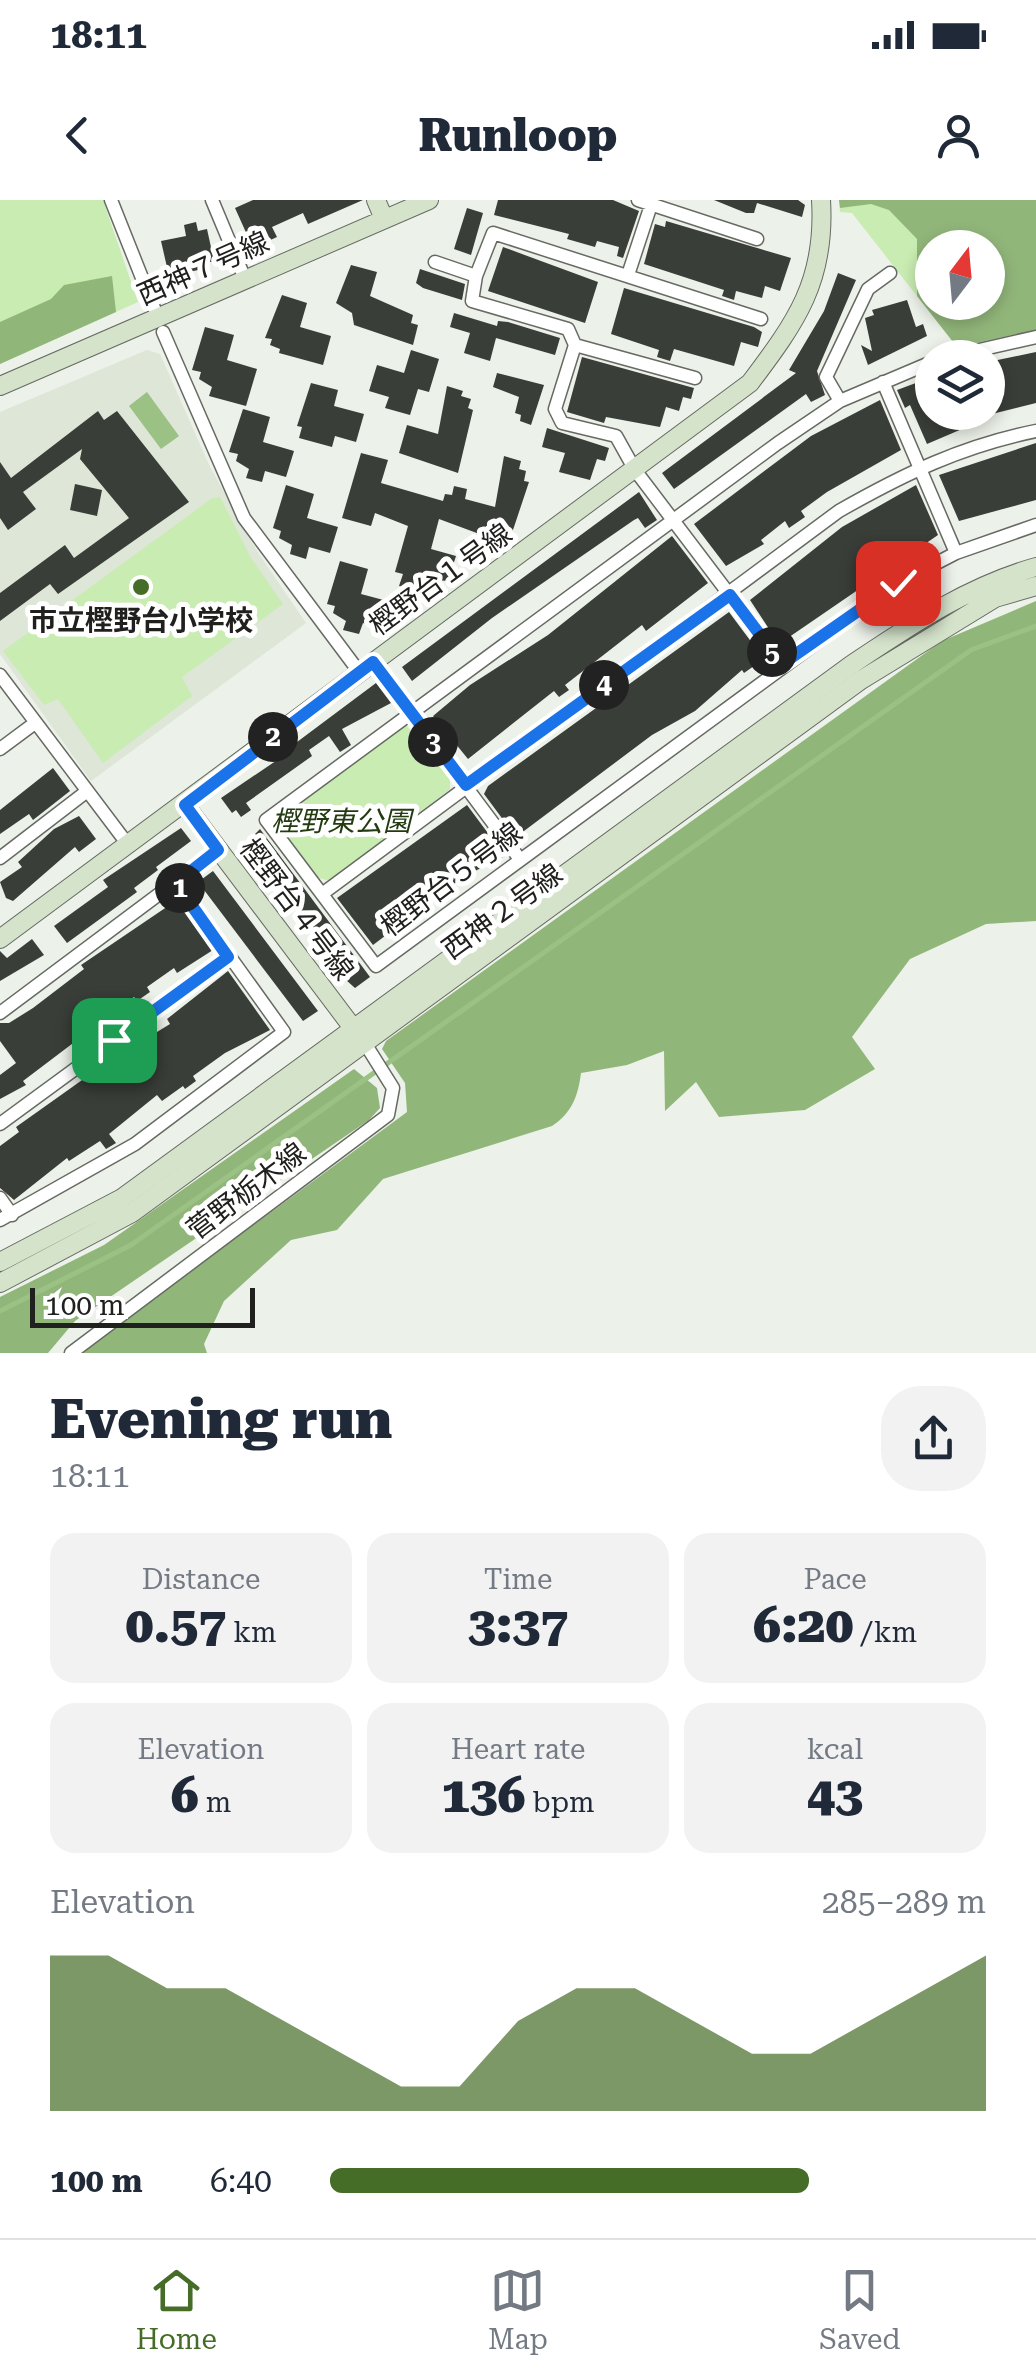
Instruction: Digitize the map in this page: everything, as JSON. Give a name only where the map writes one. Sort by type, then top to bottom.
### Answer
[{"type":"street","points":[[110,200],[154,308]]},
{"type":"street","points":[[212,200],[246,280]]},
{"type":"street","points":[[376,200],[384,219]]},
{"type":"street","name":"西神７号線","points":[[0,386],[429,200]]},
{"type":"street","points":[[694,217],[700,200]]},
{"type":"street","name":"樫野台１号線","points":[[0,939],[750,383],[800,317],[823,238],[821,200]]},
{"type":"street","points":[[628,275],[645,203],[757,239]]},
{"type":"street","points":[[762,319],[493,233],[476,276],[472,301],[568,329],[575,346],[555,409],[562,423],[616,436],[635,470],[782,664]]},
{"type":"street","points":[[435,262],[476,276]]},
{"type":"street","points":[[840,401],[826,377],[868,289],[890,274]]},
{"type":"street","points":[[163,332],[244,518],[354,665]]},
{"type":"street","points":[[1005,345],[1036,338]]},
{"type":"street","points":[[575,346],[694,378]]},
{"type":"street","name":"樫野台５号線","points":[[915,369],[840,401],[266,820],[376,966],[782,664],[898,583],[956,552],[1036,526]]},
{"type":"street","points":[[882,382],[956,552]]},
{"type":"street","points":[[322,894],[839,512],[918,466],[976,444],[1036,431]]},
{"type":"street","name":"西神２号線","points":[[0,1262],[122,1198],[365,1045],[850,665],[928,613],[988,581],[1036,567]]},
{"type":"street","name":"西神２号線","points":[[0,1283],[132,1213],[861,680],[996,598],[1036,586]]},
{"type":"street","points":[[373,662],[519,858]]},
{"type":"street","points":[[0,675],[128,846]]},
{"type":"street","points":[[0,748],[35,723]]},
{"type":"street","points":[[0,858],[86,792]]},
{"type":"street","name":"樫野台４号線","points":[[185,805],[365,1045]]},
{"type":"street","points":[[0,1012],[218,850]]},
{"type":"street","points":[[0,1198],[6,1218],[135,1144],[284,1032],[176,883]]},
{"type":"street","points":[[0,1124],[228,957]]},
{"type":"street","name":"菅野栃木線","points":[[71,1353],[388,1114],[392,1088],[365,1045]]},
{"type":"shaded area","points":[[839,200],[1036,200],[1036,330],[990,340],[952,340],[936,320],[1005,320],[1005,230],[915,230],[915,237],[889,210],[871,204],[840,208]]},
{"type":"shaded area","points":[[112,276],[116,312],[0,364],[0,322],[51,299],[64,285]]},
{"type":"shaded area","name":"市立樫野台小学校","points":[[147,350],[160,354],[210,467],[257,551],[306,623],[91,781],[0,654],[0,412]]},
{"type":"shaded area","points":[[147,392],[179,436],[161,449],[129,406]]},
{"type":"shaded area","points":[[1036,601],[1036,921],[986,924],[910,959],[852,1037],[875,1069],[805,1110],[719,1117],[696,1082],[665,1111],[664,1051],[627,1065],[581,1073],[573,1103],[552,1126],[383,1179],[337,1230],[291,1240],[224,1301],[204,1344],[207,1353],[80,1353],[407,1112],[405,1083],[382,1049],[386,1041],[942,641]]},
{"type":"shaded area","points":[[354,1069],[377,1088],[380,1108],[369,1120],[75,1321],[48,1353],[0,1353],[0,1297],[104,1245]]},
{"type":"green space","points":[[0,200],[103,200],[138,302],[0,364]]},
{"type":"green space","points":[[839,200],[1036,200],[1036,330],[990,340],[952,340],[936,320],[1005,320],[1005,230],[915,230],[915,293],[852,213],[840,212]]},
{"type":"green space","points":[[220,497],[251,558],[283,604],[182,677],[192,696],[103,763],[58,699],[44,705],[3,651],[211,499]]},
{"type":"green space","name":"樫野東公園","points":[[406,725],[450,779],[450,789],[330,881],[319,878],[280,827],[282,815]]},
{"type":"building","points":[[253,200],[363,200],[308,224],[303,213],[272,227],[277,237],[253,248],[235,208]]},
{"type":"building","points":[[498,200],[613,200],[639,211],[623,258],[617,256],[619,247],[597,241],[595,247],[567,239],[569,234],[494,215]]},
{"type":"building","points":[[714,200],[798,200],[805,205],[802,217],[757,203],[754,213],[746,213]]},
{"type":"building","points":[[467,208],[483,213],[471,255],[454,249]]},
{"type":"building","points":[[666,221],[791,258],[780,291],[765,286],[762,298],[736,291],[734,300],[722,296],[724,290],[644,264],[655,224],[665,227]]},
{"type":"building","points":[[196,222],[198,231],[207,229],[214,261],[207,263],[208,268],[169,276],[161,241],[186,236],[184,225]]},
{"type":"building","points":[[503,247],[598,282],[585,323],[488,291]]},
{"type":"building","points":[[351,265],[377,272],[370,296],[413,315],[411,323],[418,325],[413,345],[354,325],[352,313],[336,303]]},
{"type":"building","points":[[420,269],[465,284],[462,300],[416,283]]},
{"type":"building","points":[[838,273],[856,280],[817,371],[825,395],[811,402],[806,394],[674,489],[662,473],[796,373],[789,370],[824,311]]},
{"type":"building","points":[[624,288],[754,327],[762,332],[758,347],[741,342],[734,366],[674,349],[670,361],[657,357],[659,350],[611,334]]},
{"type":"building","points":[[282,295],[307,303],[300,327],[331,336],[323,365],[279,353],[280,349],[270,345],[272,339],[265,338]]},
{"type":"building","points":[[907,300],[916,327],[923,324],[927,336],[868,365],[861,345],[872,351],[865,318],[874,315],[872,310]]},
{"type":"building","points":[[454,313],[497,326],[498,321],[508,322],[560,338],[555,355],[496,338],[490,361],[464,353],[470,333],[450,327]]},
{"type":"building","points":[[205,327],[234,335],[227,360],[257,369],[246,406],[209,396],[212,387],[199,379],[201,372],[192,370]]},
{"type":"building","points":[[411,350],[439,359],[429,392],[418,389],[410,415],[385,408],[389,397],[369,391],[377,365],[404,373]]},
{"type":"building","points":[[1036,352],[1036,403],[1005,411],[1005,358]]},
{"type":"building","points":[[582,357],[694,388],[691,399],[683,397],[679,411],[666,407],[660,427],[606,417],[604,423],[567,412]]},
{"type":"building","points":[[497,373],[544,385],[531,425],[520,421],[521,415],[515,413],[519,397],[493,387]]},
{"type":"building","points":[[311,383],[338,390],[334,406],[364,414],[356,442],[335,436],[332,447],[299,438],[302,427],[297,426]]},
{"type":"building","points":[[915,383],[915,416],[910,405],[905,408],[897,390]]},
{"type":"building","points":[[447,386],[463,391],[461,396],[471,399],[468,408],[473,410],[458,473],[399,453],[407,425],[438,434]]},
{"type":"building","points":[[880,400],[901,450],[827,492],[801,511],[805,517],[789,528],[785,521],[761,540],[764,544],[726,566],[694,524],[811,436]]},
{"type":"building","points":[[243,409],[270,417],[263,442],[294,451],[286,477],[265,471],[262,482],[246,478],[249,469],[236,461],[238,454],[229,452]]},
{"type":"building","points":[[98,411],[104,420],[117,411],[189,502],[58,594],[50,584],[0,621],[0,593],[65,545],[74,558],[129,518],[80,459],[82,449],[23,492],[36,509],[8,530],[0,518],[0,462],[11,478]]},
{"type":"building","points":[[547,428],[609,448],[605,461],[597,459],[590,480],[559,472],[565,453],[542,447]]},
{"type":"building","points":[[921,430],[960,430],[927,444]]},
{"type":"building","points":[[1036,443],[1036,500],[959,521],[939,475]]},
{"type":"building","points":[[361,453],[388,460],[381,483],[443,501],[445,494],[452,495],[454,486],[467,489],[465,499],[495,507],[504,456],[521,461],[519,469],[526,471],[524,481],[529,482],[512,533],[504,531],[501,542],[439,519],[431,549],[456,556],[448,581],[424,579],[420,592],[399,586],[403,574],[395,572],[408,526],[375,513],[371,526],[342,518]]},
{"type":"building","points":[[75,484],[102,490],[97,516],[70,510]]},
{"type":"building","points":[[286,485],[314,494],[307,518],[338,527],[330,553],[309,547],[306,559],[290,554],[292,545],[279,538],[281,531],[273,528]]},
{"type":"building","points":[[916,485],[938,535],[779,644],[750,600],[842,527]]},
{"type":"building","points":[[639,492],[657,520],[645,528],[638,518],[634,520],[492,618],[412,681],[402,667]]},
{"type":"building","points":[[672,536],[708,583],[646,631],[642,625],[565,685],[569,690],[559,697],[554,691],[468,759],[433,716],[470,685],[548,635]]},
{"type":"building","points":[[340,561],[368,569],[361,594],[391,602],[383,629],[363,623],[359,634],[343,630],[346,621],[333,613],[335,606],[327,604]]},
{"type":"building","points":[[729,612],[764,659],[744,673],[742,670],[695,711],[652,735],[516,837],[484,794],[488,786]]},
{"type":"building","points":[[376,683],[391,703],[342,729],[351,745],[340,752],[329,736],[309,750],[312,756],[246,803],[251,810],[241,817],[236,810],[232,813],[221,798],[295,748],[293,745]]},
{"type":"building","points":[[53,768],[70,791],[33,820],[29,814],[0,834],[0,810]]},
{"type":"building","points":[[467,805],[505,856],[463,877],[373,945],[337,898]]},
{"type":"building","points":[[79,816],[96,839],[79,852],[75,847],[13,901],[6,898],[0,882],[22,867],[18,862],[54,829]]},
{"type":"building","points":[[181,828],[191,841],[156,867],[158,870],[134,888],[137,892],[67,943],[54,926],[108,887],[103,880]]},
{"type":"building","points":[[260,829],[370,977],[355,988],[337,972],[319,944],[322,942],[279,881],[243,846]]},
{"type":"building","points":[[213,871],[318,1011],[303,1021],[198,882]]},
{"type":"building","points":[[177,900],[213,950],[177,973],[174,968],[147,987],[150,992],[137,1001],[134,997],[23,1081],[26,1085],[0,1099],[0,1075],[16,1063],[0,1041],[0,1023],[9,1023],[33,1008],[84,969],[81,965]]},
{"type":"building","points":[[32,939],[44,955],[0,981],[0,951],[7,958]]},
{"type":"building","points":[[228,971],[270,1030],[225,1053],[193,1076],[196,1081],[185,1089],[183,1086],[162,1101],[157,1095],[109,1134],[116,1143],[106,1149],[100,1141],[69,1161],[67,1158],[14,1200],[0,1188],[0,1146],[19,1132],[16,1127],[92,1073],[97,1079],[125,1059],[121,1054],[170,1024],[167,1019]]},
{"type":"waterway","points":[[0,1311],[131,1245],[971,650],[1036,626]]},
{"type":"place","name":"市立樫野台小学校","points":[[141,587]]},
{"type":"route","points":[[114,1040],[228,957],[176,883],[218,850],[185,805],[373,662],[466,785],[730,595],[782,664],[898,583]]}]
